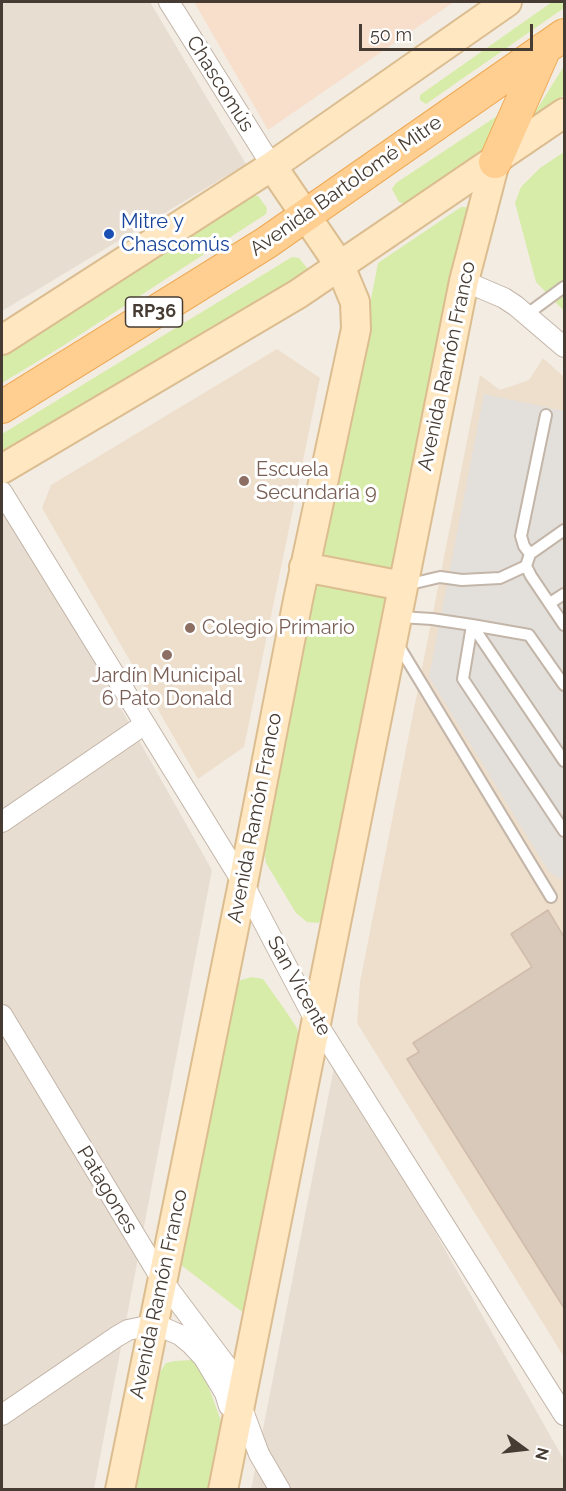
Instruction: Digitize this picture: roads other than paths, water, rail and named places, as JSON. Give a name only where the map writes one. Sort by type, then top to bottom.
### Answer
[{"type":"main road","points":[[2,340],[272,166],[507,2]]},
{"type":"main road","points":[[495,162],[555,41]]},
{"type":"main road","name":"Avenida Bartolomé Mitre","points":[[2,407],[305,216],[555,41]]},
{"type":"main road","points":[[2,469],[246,326],[340,266],[564,114]]},
{"type":"main road","name":"Avenida Ramón Franco","points":[[223,1490],[464,281],[495,162]]},
{"type":"main road","name":"Avenida Ramón Franco","points":[[120,1490],[243,884],[304,567],[356,329],[355,302],[340,266],[272,166]]},
{"type":"main road","points":[[304,567],[402,586]]},
{"type":"street","name":"Chascomús","points":[[169,2],[272,166]]},
{"type":"street","points":[[464,281],[504,298],[564,348]]},
{"type":"street","name":"San Vicente","points":[[2,492],[243,884],[315,1020],[564,1415]]},
{"type":"street","points":[[2,822],[145,724]]},
{"type":"street","name":"Patagones","points":[[2,1016],[162,1280],[222,1358],[237,1414],[280,1490]]},
{"type":"street","points":[[2,1415],[116,1337],[128,1330],[152,1325],[180,1335],[204,1358],[237,1414]]},
{"type":"lane","points":[[526,315],[564,287]]},
{"type":"lane","points":[[530,554],[521,536],[546,415]]},
{"type":"lane","points":[[402,586],[440,577],[462,580],[500,578],[526,566],[530,554],[564,530]]},
{"type":"lane","points":[[526,566],[564,625]]},
{"type":"lane","points":[[550,603],[564,594]]},
{"type":"lane","points":[[551,897],[394,626],[432,619],[529,635],[564,685]]},
{"type":"lane","points":[[472,625],[564,761]]},
{"type":"lane","points":[[472,625],[463,679],[564,831]]},
{"type":"place","name":"Mitre y Chascomús","points":[[109,234]]},
{"type":"place","name":"Escuela Secundaria 9","points":[[244,481]]},
{"type":"place","name":"Colegio Primario","points":[[190,628]]},
{"type":"place","name":"Jardín Municipal 6 Pato Donald","points":[[167,655]]}]
